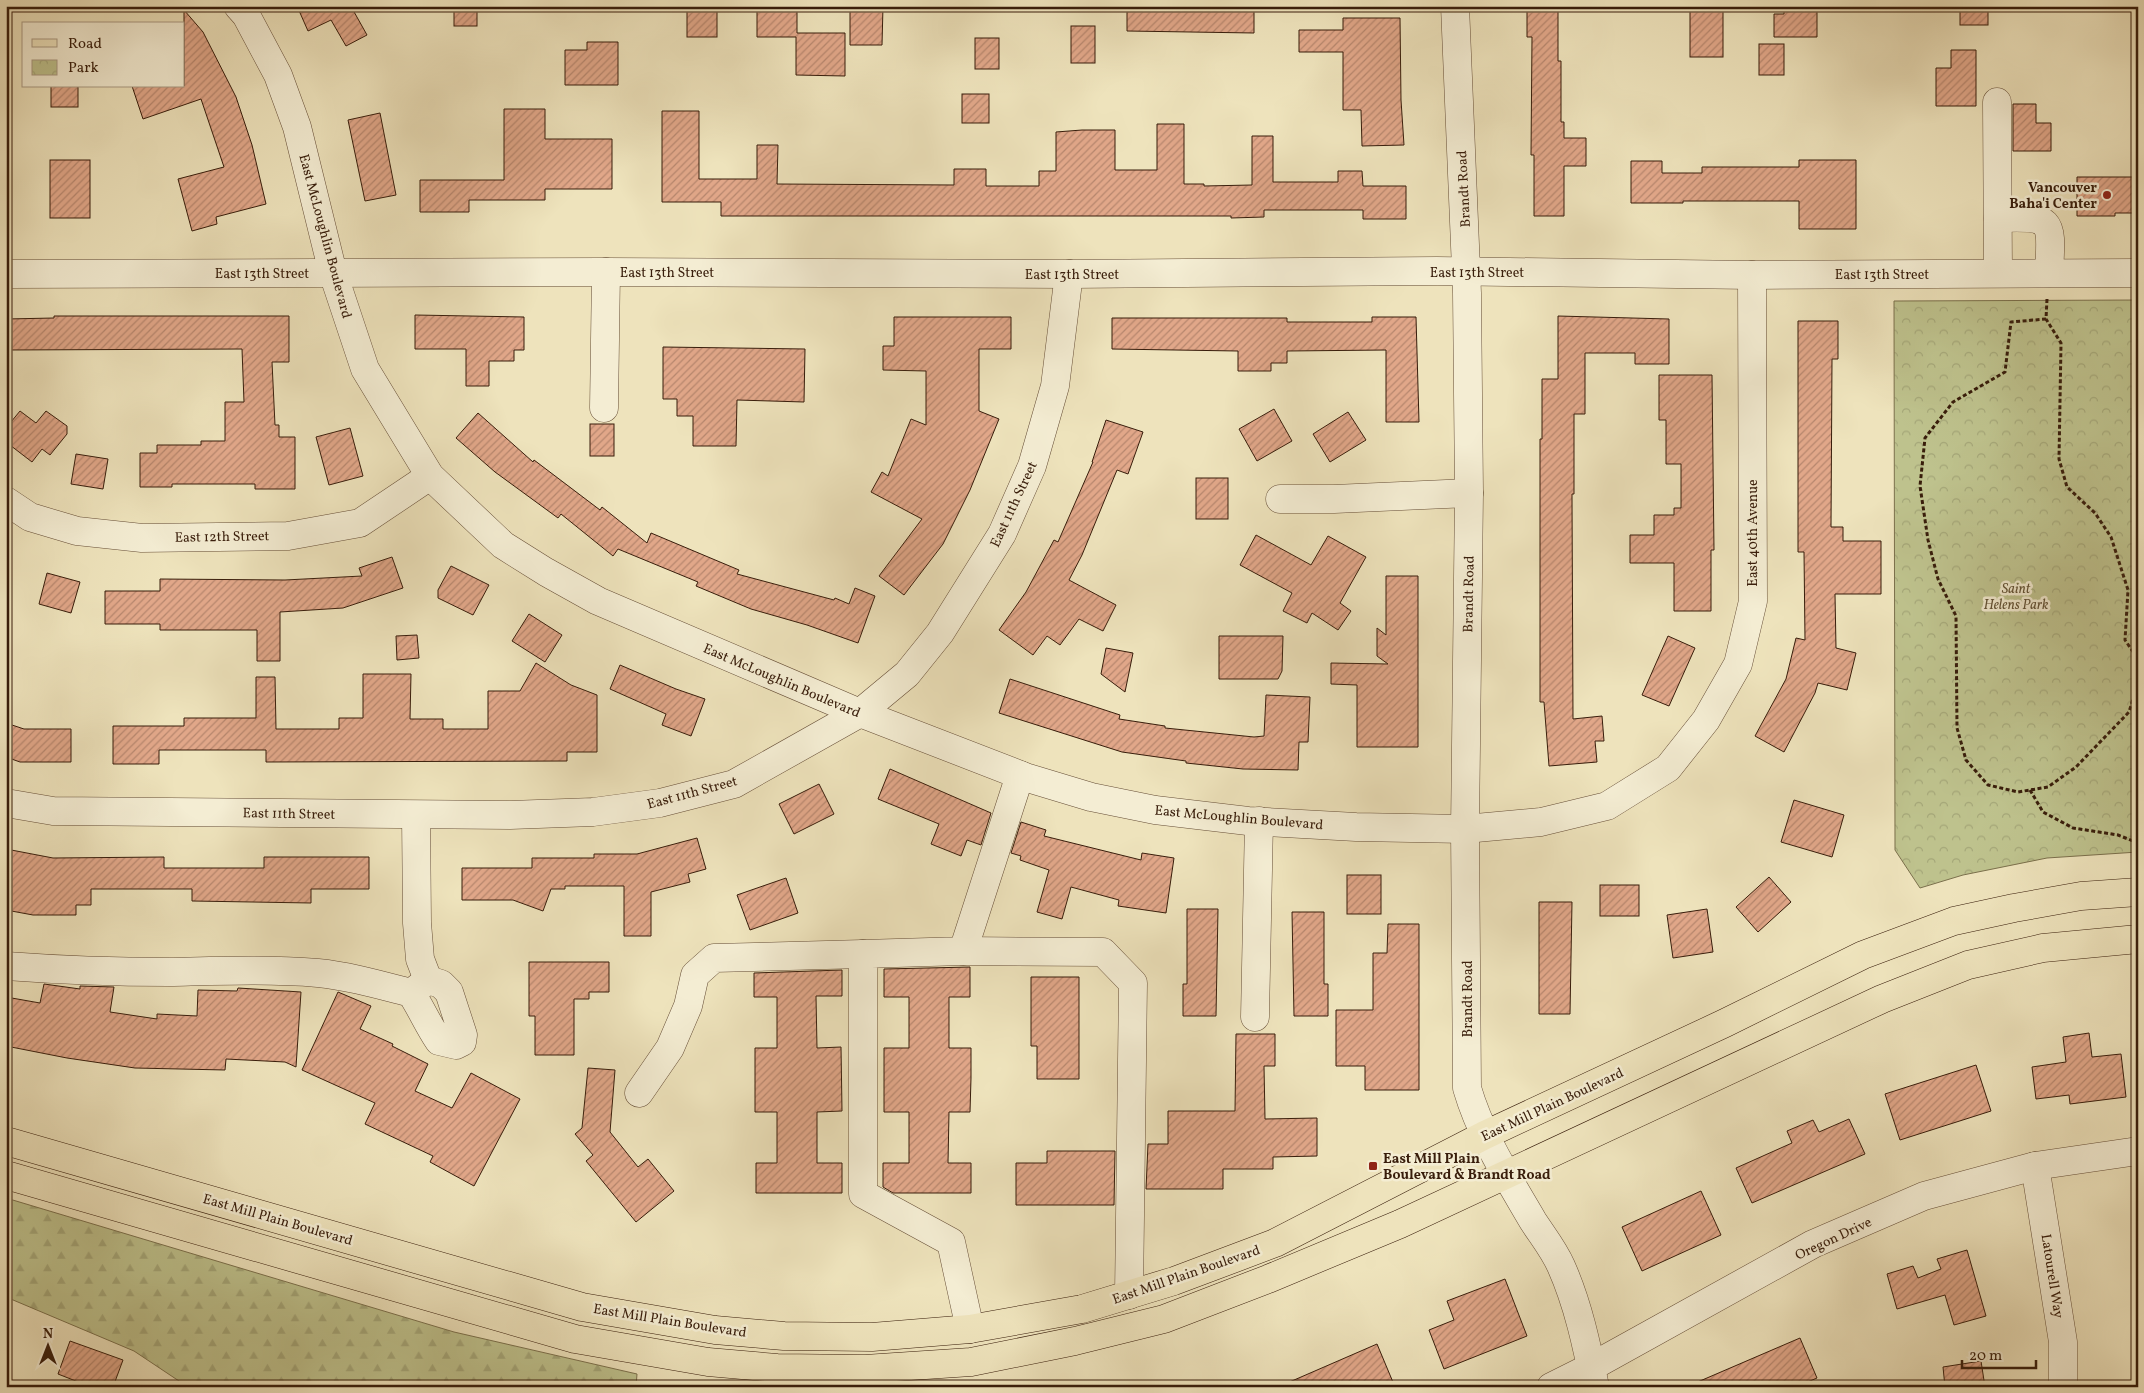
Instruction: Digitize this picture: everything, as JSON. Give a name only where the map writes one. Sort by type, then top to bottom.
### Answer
[{"type":"main road","name":"East Mill Plain Boulevard","points":[[6,1141],[582,1306],[715,1330],[784,1336],[872,1337],[970,1329],[1082,1309],[1174,1282],[1275,1243],[1485,1135],[1725,1023],[1863,955],[1954,921],[2081,896],[2138,892]]},
{"type":"main road","points":[[6,1175],[575,1339],[708,1362],[777,1368],[865,1369],[971,1362],[1075,1342],[1164,1319],[1268,1279],[1391,1228],[1882,999],[1968,965],[2043,948],[2138,939]]},
{"type":"street","name":"East McLoughlin Boulevard","points":[[238,6],[246,15],[278,75],[297,127],[333,273],[365,369],[430,476],[503,544],[589,596],[860,713],[1020,775],[1091,797],[1155,810],[1259,821],[1356,827],[1465,829],[1541,822],[1607,806],[1668,768]]},
{"type":"street","name":"Brandt Road","points":[[1455,6],[1467,271],[1468,493],[1465,829],[1467,1088],[1485,1135],[1505,1174],[1560,1265],[1578,1314],[1593,1377]]},
{"type":"street","points":[[1997,102],[1998,273]]},
{"type":"street","points":[[1998,218],[2031,217],[2041,220],[2049,227],[2051,238],[2049,273]]},
{"type":"street","name":"East 13th Street","points":[[6,274],[606,272],[1069,274],[1467,271],[1752,274],[2138,274]]},
{"type":"street","points":[[604,408],[606,272]]},
{"type":"street","name":"East 11th Street","points":[[6,803],[53,811],[510,815],[592,812],[660,804],[734,784],[860,713],[906,674],[940,633],[1002,534],[1032,466],[1055,386],[1069,274]]},
{"type":"street","name":"East 40th Avenue","points":[[1668,768],[1706,720],[1738,664],[1753,601],[1752,274]]},
{"type":"street","name":"East 12th Street","points":[[6,501],[30,517],[77,531],[142,538],[288,536],[360,523],[430,476]]},
{"type":"street","points":[[1280,498],[1334,499],[1468,493]]},
{"type":"street","points":[[963,951],[1020,775]]},
{"type":"street","points":[[6,966],[159,972],[280,971],[320,973],[367,982],[419,987],[416,815]]},
{"type":"street","points":[[1255,1017],[1259,821]]},
{"type":"street","points":[[639,1093],[670,1048],[688,1006],[696,975],[714,958],[963,951],[1103,952],[1134,983],[1130,1295]]},
{"type":"street","points":[[863,954],[863,1194],[951,1242],[970,1329]]},
{"type":"street","name":"Oregon Drive","points":[[1550,1387],[1593,1377],[1813,1244],[1924,1196],[2035,1166],[2138,1151]]},
{"type":"street","name":"Latourell Way","points":[[2035,1166],[2063,1342],[2063,1387]]},
{"type":"path","points":[[2138,659],[2124,640],[2128,590],[2111,537],[2095,513],[2068,487],[2059,459],[2060,343],[2046,319],[2011,322],[2005,372],[1953,402],[1925,438],[1920,486],[1928,540],[1938,579],[1956,616],[1957,728],[1966,760],[1988,785],[2018,792],[2048,788],[2076,767],[2129,712],[2138,683]]},
{"type":"path","points":[[2030,790],[2043,812],[2073,828],[2118,835],[2138,843]]},
{"type":"green space","name":"Saint Helens Park","points":[[2138,300],[2138,852],[2047,858],[1963,875],[1920,888],[1895,850],[1894,301]]},
{"type":"green space","points":[[6,1198],[454,1332],[637,1374],[636,1387],[188,1387],[134,1351],[6,1297]]},
{"type":"building","points":[[297,6],[362,6],[353,10],[367,35],[346,46],[331,20],[308,31]]},
{"type":"building","points":[[454,6],[477,6],[477,26],[454,26]]},
{"type":"building","points":[[687,6],[717,6],[717,37],[687,37]]},
{"type":"building","points":[[757,6],[797,7],[797,33],[845,33],[845,76],[796,75],[796,37],[757,37]]},
{"type":"building","points":[[850,6],[883,6],[882,45],[850,45]]},
{"type":"building","points":[[1127,6],[1254,6],[1254,33],[1127,31]]},
{"type":"building","points":[[1527,6],[1558,6],[1558,61],[1561,61],[1561,122],[1564,122],[1564,138],[1586,138],[1586,166],[1564,166],[1564,216],[1534,216],[1534,155],[1531,155],[1532,37],[1527,37]]},
{"type":"building","points":[[1690,6],[1723,6],[1723,57],[1690,57]]},
{"type":"building","points":[[1784,6],[1817,6],[1817,37],[1774,37],[1774,14],[1784,14]]},
{"type":"building","points":[[1960,6],[1988,6],[1988,25],[1960,25]]},
{"type":"building","points":[[184,10],[203,32],[236,97],[252,145],[266,204],[216,217],[217,224],[192,231],[178,179],[224,167],[201,99],[143,119],[133,88],[185,88]]},
{"type":"building","points":[[1343,18],[1400,18],[1401,100],[1404,145],[1362,146],[1361,110],[1343,110],[1343,52],[1299,52],[1299,30],[1343,30]]},
{"type":"building","points":[[1071,26],[1095,26],[1095,63],[1071,63]]},
{"type":"building","points":[[975,38],[999,38],[999,69],[975,69]]},
{"type":"building","points":[[587,42],[618,42],[618,85],[565,85],[565,50],[587,50]]},
{"type":"building","points":[[1759,44],[1784,44],[1784,75],[1759,75]]},
{"type":"building","points":[[1951,50],[1976,50],[1976,106],[1936,106],[1936,68],[1951,68]]},
{"type":"building","points":[[51,88],[78,88],[78,107],[51,107]]},
{"type":"building","points":[[962,94],[989,94],[989,123],[962,123]]},
{"type":"building","points":[[2013,104],[2036,104],[2036,123],[2051,123],[2051,151],[2013,151]]},
{"type":"building","points":[[504,109],[545,109],[545,139],[612,139],[612,189],[545,189],[545,200],[469,200],[469,212],[420,212],[420,180],[504,180]]},
{"type":"building","points":[[662,111],[699,111],[699,179],[757,179],[757,145],[778,145],[777,184],[954,185],[954,169],[986,169],[986,186],[1039,186],[1039,171],[1056,171],[1056,132],[1082,130],[1115,130],[1115,170],[1157,170],[1157,124],[1184,124],[1184,184],[1204,184],[1204,186],[1252,185],[1252,136],[1273,136],[1273,182],[1338,182],[1338,171],[1362,171],[1363,186],[1406,186],[1406,219],[1363,219],[1363,210],[1264,210],[1264,217],[1231,218],[1231,216],[721,216],[721,202],[662,202]]},
{"type":"building","points":[[380,113],[396,195],[365,201],[348,120]]},
{"type":"building","points":[[50,160],[90,160],[90,218],[50,218]]},
{"type":"building","points":[[1799,160],[1856,160],[1856,229],[1799,229],[1799,201],[1631,203],[1631,161],[1662,161],[1662,173],[1702,173],[1702,167],[1799,167]]},
{"type":"building","name":"Vancouver Baha'i Center","points":[[2077,177],[2138,177],[2138,213],[2115,213],[2115,216],[2077,216]]},
{"type":"building","points":[[415,315],[524,317],[524,350],[514,350],[514,361],[489,361],[489,386],[466,386],[466,349],[415,349]]},
{"type":"building","points":[[54,316],[289,316],[289,362],[272,362],[275,425],[279,425],[279,437],[295,437],[295,489],[255,489],[255,484],[172,484],[172,487],[140,487],[140,453],[157,453],[157,445],[201,445],[201,441],[225,441],[225,402],[244,402],[242,349],[6,350],[6,319],[54,318]]},
{"type":"building","points":[[1558,316],[1669,319],[1669,364],[1635,364],[1635,353],[1585,353],[1585,414],[1574,414],[1574,494],[1572,494],[1573,719],[1602,716],[1604,741],[1595,741],[1597,762],[1549,766],[1544,702],[1540,702],[1540,439],[1542,439],[1542,379],[1558,379]]},
{"type":"building","points":[[894,317],[1011,317],[1011,349],[979,349],[979,411],[999,419],[970,490],[943,544],[904,595],[879,576],[922,519],[871,492],[882,472],[888,476],[911,419],[926,425],[926,371],[883,370],[883,346],[894,346]]},
{"type":"building","points":[[1372,317],[1416,317],[1419,422],[1386,422],[1386,350],[1287,351],[1287,363],[1271,363],[1271,371],[1238,371],[1238,351],[1112,349],[1112,318],[1287,318],[1287,322],[1372,322]]},
{"type":"building","points":[[1798,321],[1838,321],[1838,359],[1832,359],[1831,527],[1843,527],[1843,541],[1881,541],[1881,594],[1835,594],[1836,648],[1856,653],[1847,690],[1818,683],[1815,693],[1784,752],[1755,736],[1786,679],[1796,638],[1805,640],[1804,552],[1798,552]]},
{"type":"building","points":[[663,347],[805,349],[804,402],[737,400],[736,446],[693,446],[693,416],[677,416],[677,399],[663,399]]},
{"type":"building","points":[[1659,375],[1712,375],[1714,550],[1711,550],[1711,611],[1674,611],[1674,563],[1630,563],[1630,535],[1654,535],[1654,515],[1674,515],[1674,508],[1681,508],[1681,464],[1666,464],[1666,420],[1659,420]]},
{"type":"building","points":[[1274,409],[1292,441],[1257,461],[1239,429]]},
{"type":"building","points":[[20,411],[36,423],[46,411],[67,426],[67,434],[50,455],[42,449],[32,462],[6,442],[6,428]]},
{"type":"building","points":[[1348,412],[1366,440],[1330,462],[1313,434]]},
{"type":"building","points":[[478,413],[533,462],[534,460],[600,510],[602,507],[647,543],[651,533],[739,570],[737,574],[834,600],[835,598],[849,604],[855,588],[875,596],[858,643],[807,625],[751,609],[696,586],[698,582],[618,549],[613,556],[561,514],[558,518],[495,472],[456,438]]},
{"type":"building","points":[[1106,420],[1143,432],[1128,474],[1117,470],[1082,555],[1069,580],[1116,605],[1103,631],[1079,619],[1060,645],[1047,636],[1033,655],[999,630],[1026,592],[1054,540],[1058,542],[1093,462]]},
{"type":"building","points":[[590,424],[614,424],[614,456],[590,456]]},
{"type":"building","points":[[350,428],[363,476],[329,485],[316,437]]},
{"type":"building","points":[[76,454],[108,459],[103,489],[71,484]]},
{"type":"building","points":[[1196,478],[1228,478],[1228,519],[1196,519]]},
{"type":"building","points":[[1256,535],[1311,565],[1328,536],[1366,557],[1340,603],[1351,611],[1338,630],[1312,613],[1307,623],[1283,611],[1292,593],[1240,565]]},
{"type":"building","points":[[392,557],[403,588],[343,608],[280,612],[280,661],[257,661],[257,630],[160,630],[160,624],[105,624],[105,591],[160,591],[160,579],[285,580],[362,576],[359,568]]},
{"type":"building","points":[[451,566],[489,585],[473,615],[438,598],[438,590]]},
{"type":"building","points":[[47,573],[80,582],[71,613],[39,604]]},
{"type":"building","points":[[1386,576],[1418,576],[1418,747],[1357,747],[1357,685],[1331,684],[1331,663],[1388,664],[1377,656],[1377,628],[1386,635]]},
{"type":"building","points":[[529,614],[562,635],[545,662],[512,641]]},
{"type":"building","points":[[417,635],[419,658],[397,660],[396,636]]},
{"type":"building","points":[[1219,636],[1283,636],[1282,671],[1278,679],[1219,679]]},
{"type":"building","points":[[1668,636],[1695,648],[1669,706],[1642,695]]},
{"type":"building","points":[[1106,648],[1133,653],[1125,692],[1101,674]]},
{"type":"building","points":[[536,663],[571,685],[597,695],[597,752],[567,752],[567,761],[266,762],[266,750],[159,750],[159,764],[113,764],[113,726],[184,726],[184,718],[256,718],[256,677],[275,677],[276,729],[339,729],[339,718],[363,718],[363,674],[411,674],[410,719],[443,719],[443,729],[488,729],[488,691],[520,691]]},
{"type":"building","points":[[620,665],[705,699],[691,736],[662,725],[666,714],[610,689]]},
{"type":"building","points":[[1010,679],[1120,715],[1119,719],[1165,726],[1165,728],[1254,737],[1264,736],[1266,695],[1310,697],[1308,742],[1299,742],[1298,770],[1243,769],[1186,763],[1186,761],[1122,752],[999,713]]},
{"type":"building","points":[[6,723],[24,729],[71,729],[71,762],[20,762],[6,757]]},
{"type":"building","points":[[890,769],[991,813],[981,845],[967,840],[961,856],[931,844],[939,824],[878,799]]},
{"type":"building","points":[[819,784],[834,814],[794,834],[779,804]]},
{"type":"building","points":[[1794,800],[1844,815],[1832,857],[1781,842]]},
{"type":"building","points":[[1021,822],[1046,830],[1044,836],[1141,860],[1142,853],[1174,858],[1166,913],[1118,906],[1119,900],[1071,887],[1062,919],[1037,912],[1049,870],[1020,860],[1021,856],[1011,853]]},
{"type":"building","points":[[697,838],[706,869],[688,874],[690,882],[651,892],[651,936],[624,936],[624,886],[565,886],[565,889],[551,889],[543,911],[513,900],[462,900],[462,868],[532,868],[532,858],[594,858],[594,854],[637,854]]},
{"type":"building","points":[[6,849],[53,858],[164,857],[164,868],[264,868],[264,857],[369,857],[369,889],[311,889],[311,903],[192,901],[192,889],[91,889],[91,905],[76,905],[76,915],[33,915],[6,910]]},
{"type":"building","points":[[1347,875],[1381,875],[1381,914],[1347,914]]},
{"type":"building","points":[[1769,877],[1791,902],[1758,932],[1736,907]]},
{"type":"building","points":[[786,878],[798,913],[750,930],[737,895]]},
{"type":"building","points":[[1600,885],[1639,885],[1639,916],[1600,916]]},
{"type":"building","points":[[1539,902],[1572,902],[1570,1014],[1539,1014]]},
{"type":"building","points":[[1187,909],[1218,909],[1216,1016],[1183,1016],[1183,984],[1187,984]]},
{"type":"building","points":[[1707,909],[1713,952],[1673,958],[1667,915]]},
{"type":"building","points":[[1292,912],[1324,912],[1324,984],[1328,984],[1328,1016],[1294,1016]]},
{"type":"building","points":[[1388,924],[1419,924],[1419,1090],[1365,1090],[1365,1066],[1336,1066],[1336,1010],[1373,1010],[1373,953],[1387,953]]},
{"type":"building","points":[[529,962],[609,962],[609,992],[589,992],[589,999],[574,999],[574,1055],[535,1055],[535,1016],[529,1016]]},
{"type":"building","points":[[970,967],[970,997],[949,997],[949,1048],[971,1048],[971,1078],[970,1112],[949,1112],[948,1163],[971,1163],[971,1193],[893,1193],[883,1187],[883,1163],[909,1163],[909,1112],[884,1112],[884,1048],[909,1048],[909,997],[884,997],[884,969]]},
{"type":"building","points":[[842,970],[842,996],[816,996],[817,1048],[841,1047],[842,1111],[817,1112],[817,1163],[842,1163],[842,1193],[756,1193],[756,1163],[777,1163],[777,1112],[755,1112],[755,1048],[777,1048],[777,997],[754,997],[754,973]]},
{"type":"building","points":[[1031,977],[1079,977],[1079,1079],[1037,1079],[1037,1046],[1031,1046]]},
{"type":"building","points":[[44,984],[80,989],[80,986],[114,987],[110,1012],[157,1019],[157,1014],[197,1016],[198,990],[237,991],[238,988],[301,992],[296,1067],[285,1062],[226,1059],[225,1070],[135,1068],[67,1058],[6,1046],[6,997],[40,1003]]},
{"type":"building","points":[[338,992],[371,1006],[360,1029],[393,1044],[392,1046],[428,1064],[415,1091],[452,1108],[471,1073],[520,1099],[474,1186],[430,1162],[433,1156],[365,1124],[375,1103],[302,1070]]},
{"type":"building","points":[[2089,1033],[2092,1057],[2121,1054],[2126,1097],[2070,1104],[2069,1095],[2036,1099],[2032,1067],[2066,1062],[2063,1037]]},
{"type":"building","points":[[1236,1034],[1275,1034],[1275,1066],[1264,1066],[1265,1119],[1317,1118],[1317,1156],[1273,1157],[1273,1169],[1223,1169],[1223,1189],[1146,1189],[1148,1144],[1168,1144],[1168,1111],[1235,1111]]},
{"type":"building","points":[[1976,1065],[1991,1111],[1900,1140],[1885,1094]]},
{"type":"building","points":[[588,1068],[615,1070],[610,1132],[638,1167],[648,1159],[674,1191],[636,1222],[586,1161],[593,1155],[575,1134],[582,1128]]},
{"type":"building","points":[[1849,1119],[1865,1154],[1752,1203],[1736,1168],[1792,1143],[1787,1131],[1813,1120],[1819,1132]]},
{"type":"building","points":[[1047,1151],[1115,1151],[1114,1205],[1016,1205],[1016,1163],[1047,1163]]},
{"type":"building","points":[[1701,1191],[1721,1235],[1642,1271],[1622,1227]]},
{"type":"building","points":[[1967,1250],[1986,1316],[1954,1325],[1945,1295],[1897,1309],[1887,1274],[1913,1266],[1918,1278],[1941,1269],[1937,1259]]},
{"type":"building","points":[[1505,1279],[1527,1336],[1444,1369],[1429,1330],[1454,1320],[1447,1301]]},
{"type":"building","points":[[1800,1338],[1817,1378],[1796,1387],[1686,1387]]},
{"type":"building","points":[[70,1341],[123,1360],[113,1387],[91,1387],[58,1374]]},
{"type":"building","points":[[1377,1344],[1395,1387],[1278,1387]]},
{"type":"building","points":[[1981,1361],[1985,1387],[1945,1387],[1943,1367]]},
{"type":"place","name":"Vancouver Baha'i Center","points":[[2107,195]]},
{"type":"place","name":"East Mill Plain Boulevard & Brandt Road","points":[[1373,1166]]}]
